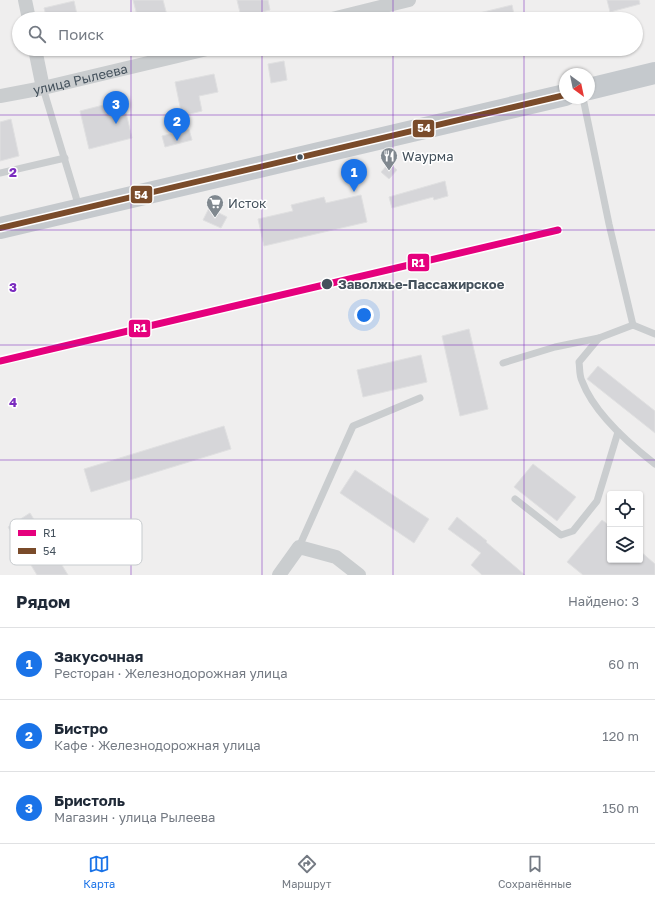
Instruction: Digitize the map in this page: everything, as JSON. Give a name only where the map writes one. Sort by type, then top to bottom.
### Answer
[{"type":"main road","points":[[595,88],[655,73]]},
{"type":"main road","points":[[0,228],[559,96]]},
{"type":"street","points":[[25,0],[27,12]]},
{"type":"street","points":[[360,12],[409,0]]},
{"type":"street","points":[[36,56],[43,88]]},
{"type":"street","name":"улица Рылеева","points":[[0,96],[43,88],[177,56]]},
{"type":"street","points":[[279,575],[299,547],[336,557],[359,575]]},
{"type":"lane","points":[[43,88],[80,209]]},
{"type":"lane","points":[[584,104],[608,224],[632,325]]},
{"type":"lane","points":[[0,172],[65,158]]},
{"type":"lane","points":[[503,364],[555,346],[599,338],[632,325],[655,334]]},
{"type":"lane","points":[[599,338],[579,362],[581,379],[592,400],[618,432],[655,464]]},
{"type":"lane","points":[[299,547],[353,426],[420,398]]},
{"type":"lane","points":[[515,499],[561,535],[573,531],[597,501],[618,432]]},
{"type":"building","points":[[133,0],[163,0],[166,12],[136,12]]},
{"type":"building","points":[[237,0],[268,0],[270,10],[262,12],[240,12]]},
{"type":"building","points":[[607,0],[639,0],[640,4],[610,12]]},
{"type":"building","points":[[74,1],[76,12],[45,12],[44,8]]},
{"type":"building","points":[[512,5],[514,12],[483,12]]},
{"type":"building","points":[[284,61],[287,80],[271,83],[268,64]]},
{"type":"building","points":[[214,74],[218,92],[199,96],[202,111],[182,116],[175,82]]},
{"type":"building","points":[[123,100],[132,138],[89,149],[80,111]]},
{"type":"building","points":[[11,119],[19,156],[0,161],[0,122]]},
{"type":"building","points":[[189,129],[192,140],[165,147],[162,136]]},
{"type":"building","name":"Wаурма","points":[[389,163],[397,170],[389,179],[381,172]]},
{"type":"building","points":[[445,181],[448,196],[434,200],[433,197],[392,208],[389,197]]},
{"type":"building","points":[[361,195],[367,222],[264,246],[258,219],[293,211],[291,205],[324,197],[326,203]]},
{"type":"building","name":"Исток","points":[[209,208],[227,217],[221,228],[203,220]]},
{"type":"building","points":[[469,329],[488,409],[460,416],[442,336]]},
{"type":"building","points":[[421,355],[427,382],[363,397],[357,370]]},
{"type":"building","points":[[598,366],[655,411],[655,433],[587,379]]},
{"type":"building","points":[[224,426],[231,449],[91,492],[84,469]]},
{"type":"building","points":[[533,464],[576,497],[557,521],[514,487]]},
{"type":"building","points":[[355,470],[429,519],[414,543],[340,493]]},
{"type":"building","points":[[30,513],[34,519],[21,519]]},
{"type":"building","points":[[457,517],[487,541],[486,542],[525,575],[482,575],[471,565],[481,553],[448,529]]},
{"type":"building","points":[[602,520],[607,524],[607,563],[643,563],[643,554],[655,564],[655,575],[583,575],[567,562]]},
{"type":"building","points":[[31,565],[62,565],[68,575],[37,575]]},
{"type":"railway","points":[[327,284],[558,230]]},
{"type":"transit line","name":"54","points":[[0,228],[559,96]]},
{"type":"transit line","name":"R1","points":[[0,361],[558,230]]},
{"type":"place","name":"Бристоль","points":[[116,124]]},
{"type":"place","name":"Бистро","points":[[177,141]]},
{"type":"place","name":"Wаурма","points":[[389,171]]},
{"type":"place","name":"Закусочная","points":[[354,192]]},
{"type":"place","name":"Исток","points":[[215,218]]},
{"type":"place","name":"Заволжье-Пассажирское","points":[[327,284]]}]
